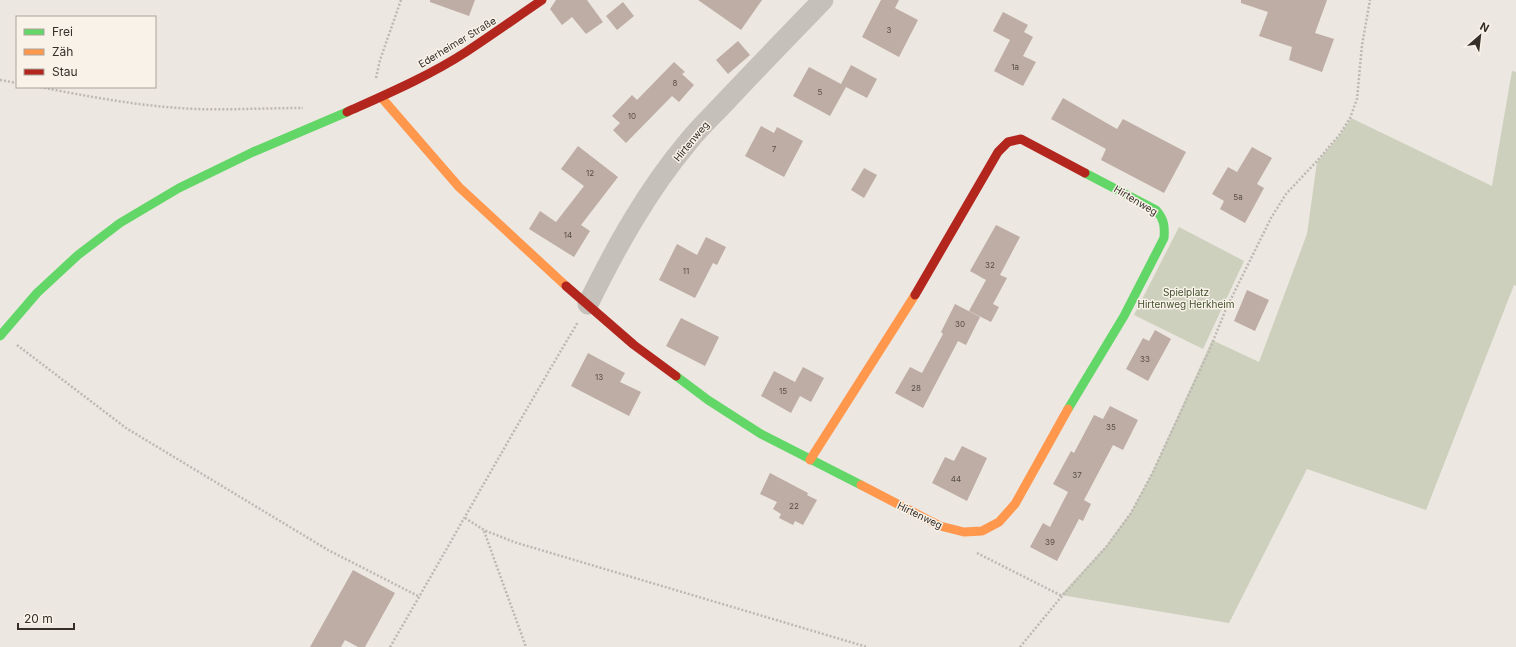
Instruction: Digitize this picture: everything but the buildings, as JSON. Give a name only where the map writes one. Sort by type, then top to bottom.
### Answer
[{"type":"street","name":"Ederheimer Straße","points":[[1,335],[37,293],[78,255],[120,223],[178,188],[253,152],[381,97],[425,75],[466,52],[542,0]]},
{"type":"street","name":"Hirtenweg","points":[[588,304],[609,260],[657,184],[688,142],[736,90],[824,0]]},
{"type":"street","name":"Hirtenweg","points":[[381,97],[459,187],[553,275],[588,304],[634,346],[708,400],[761,434],[810,460],[940,526],[954,531],[969,533],[982,532],[994,526],[1005,517],[1015,504],[1066,413],[1124,316],[1164,238],[1165,229],[1163,218],[1156,210],[1021,138],[1008,142],[998,152],[916,293],[810,460]]},
{"type":"path","points":[[381,97],[376,79],[380,60],[401,0]]},
{"type":"path","points":[[1020,647],[1062,596],[1107,546],[1131,513],[1152,474],[1180,415],[1226,309],[1271,218],[1286,194],[1340,134],[1350,118],[1357,99],[1362,45],[1370,0]]},
{"type":"path","points":[[0,80],[16,83]]},
{"type":"path","points":[[45,88],[157,106],[197,109],[304,108]]},
{"type":"path","points":[[390,647],[465,518],[528,404],[588,304]]},
{"type":"path","points":[[1,335],[126,428],[328,550],[420,597]]},
{"type":"path","points":[[465,518],[484,530],[514,542],[867,647]]},
{"type":"path","points":[[484,530],[526,647]]},
{"type":"path","points":[[969,533],[977,553],[1062,596]]},
{"type":"green space","points":[[1512,71],[1516,72],[1516,286],[1514,285],[1426,510],[1307,469],[1229,623],[1061,595],[1106,546],[1131,512],[1152,473],[1212,340],[1259,362],[1307,234],[1317,162],[1340,135],[1351,118],[1492,186]]},
{"type":"green space","name":"Spielplatz Hirtenweg Herkheim","points":[[1179,227],[1244,261],[1203,349],[1134,315]]},
{"type":"traffic: fast","points":[[0,336],[37,293],[78,255],[120,223],[179,188],[253,152],[347,112]]},
{"type":"traffic: fast","points":[[1068,409],[1124,316],[1164,238],[1163,223],[1161,216],[1156,210],[1085,173]]},
{"type":"traffic: fast","points":[[676,376],[708,400],[761,434],[861,485]]},
{"type":"traffic: slow","points":[[381,97],[459,187],[566,286]]},
{"type":"traffic: slow","points":[[810,460],[915,295]]},
{"type":"traffic: slow","points":[[861,485],[940,526],[964,532],[982,531],[999,522],[1015,504],[1068,409]]},
{"type":"traffic: jam","points":[[347,112],[408,84],[452,61],[542,0]]},
{"type":"traffic: jam","points":[[915,295],[998,152],[1008,142],[1021,139],[1085,173]]},
{"type":"traffic: jam","points":[[566,286],[634,345],[676,376]]}]
